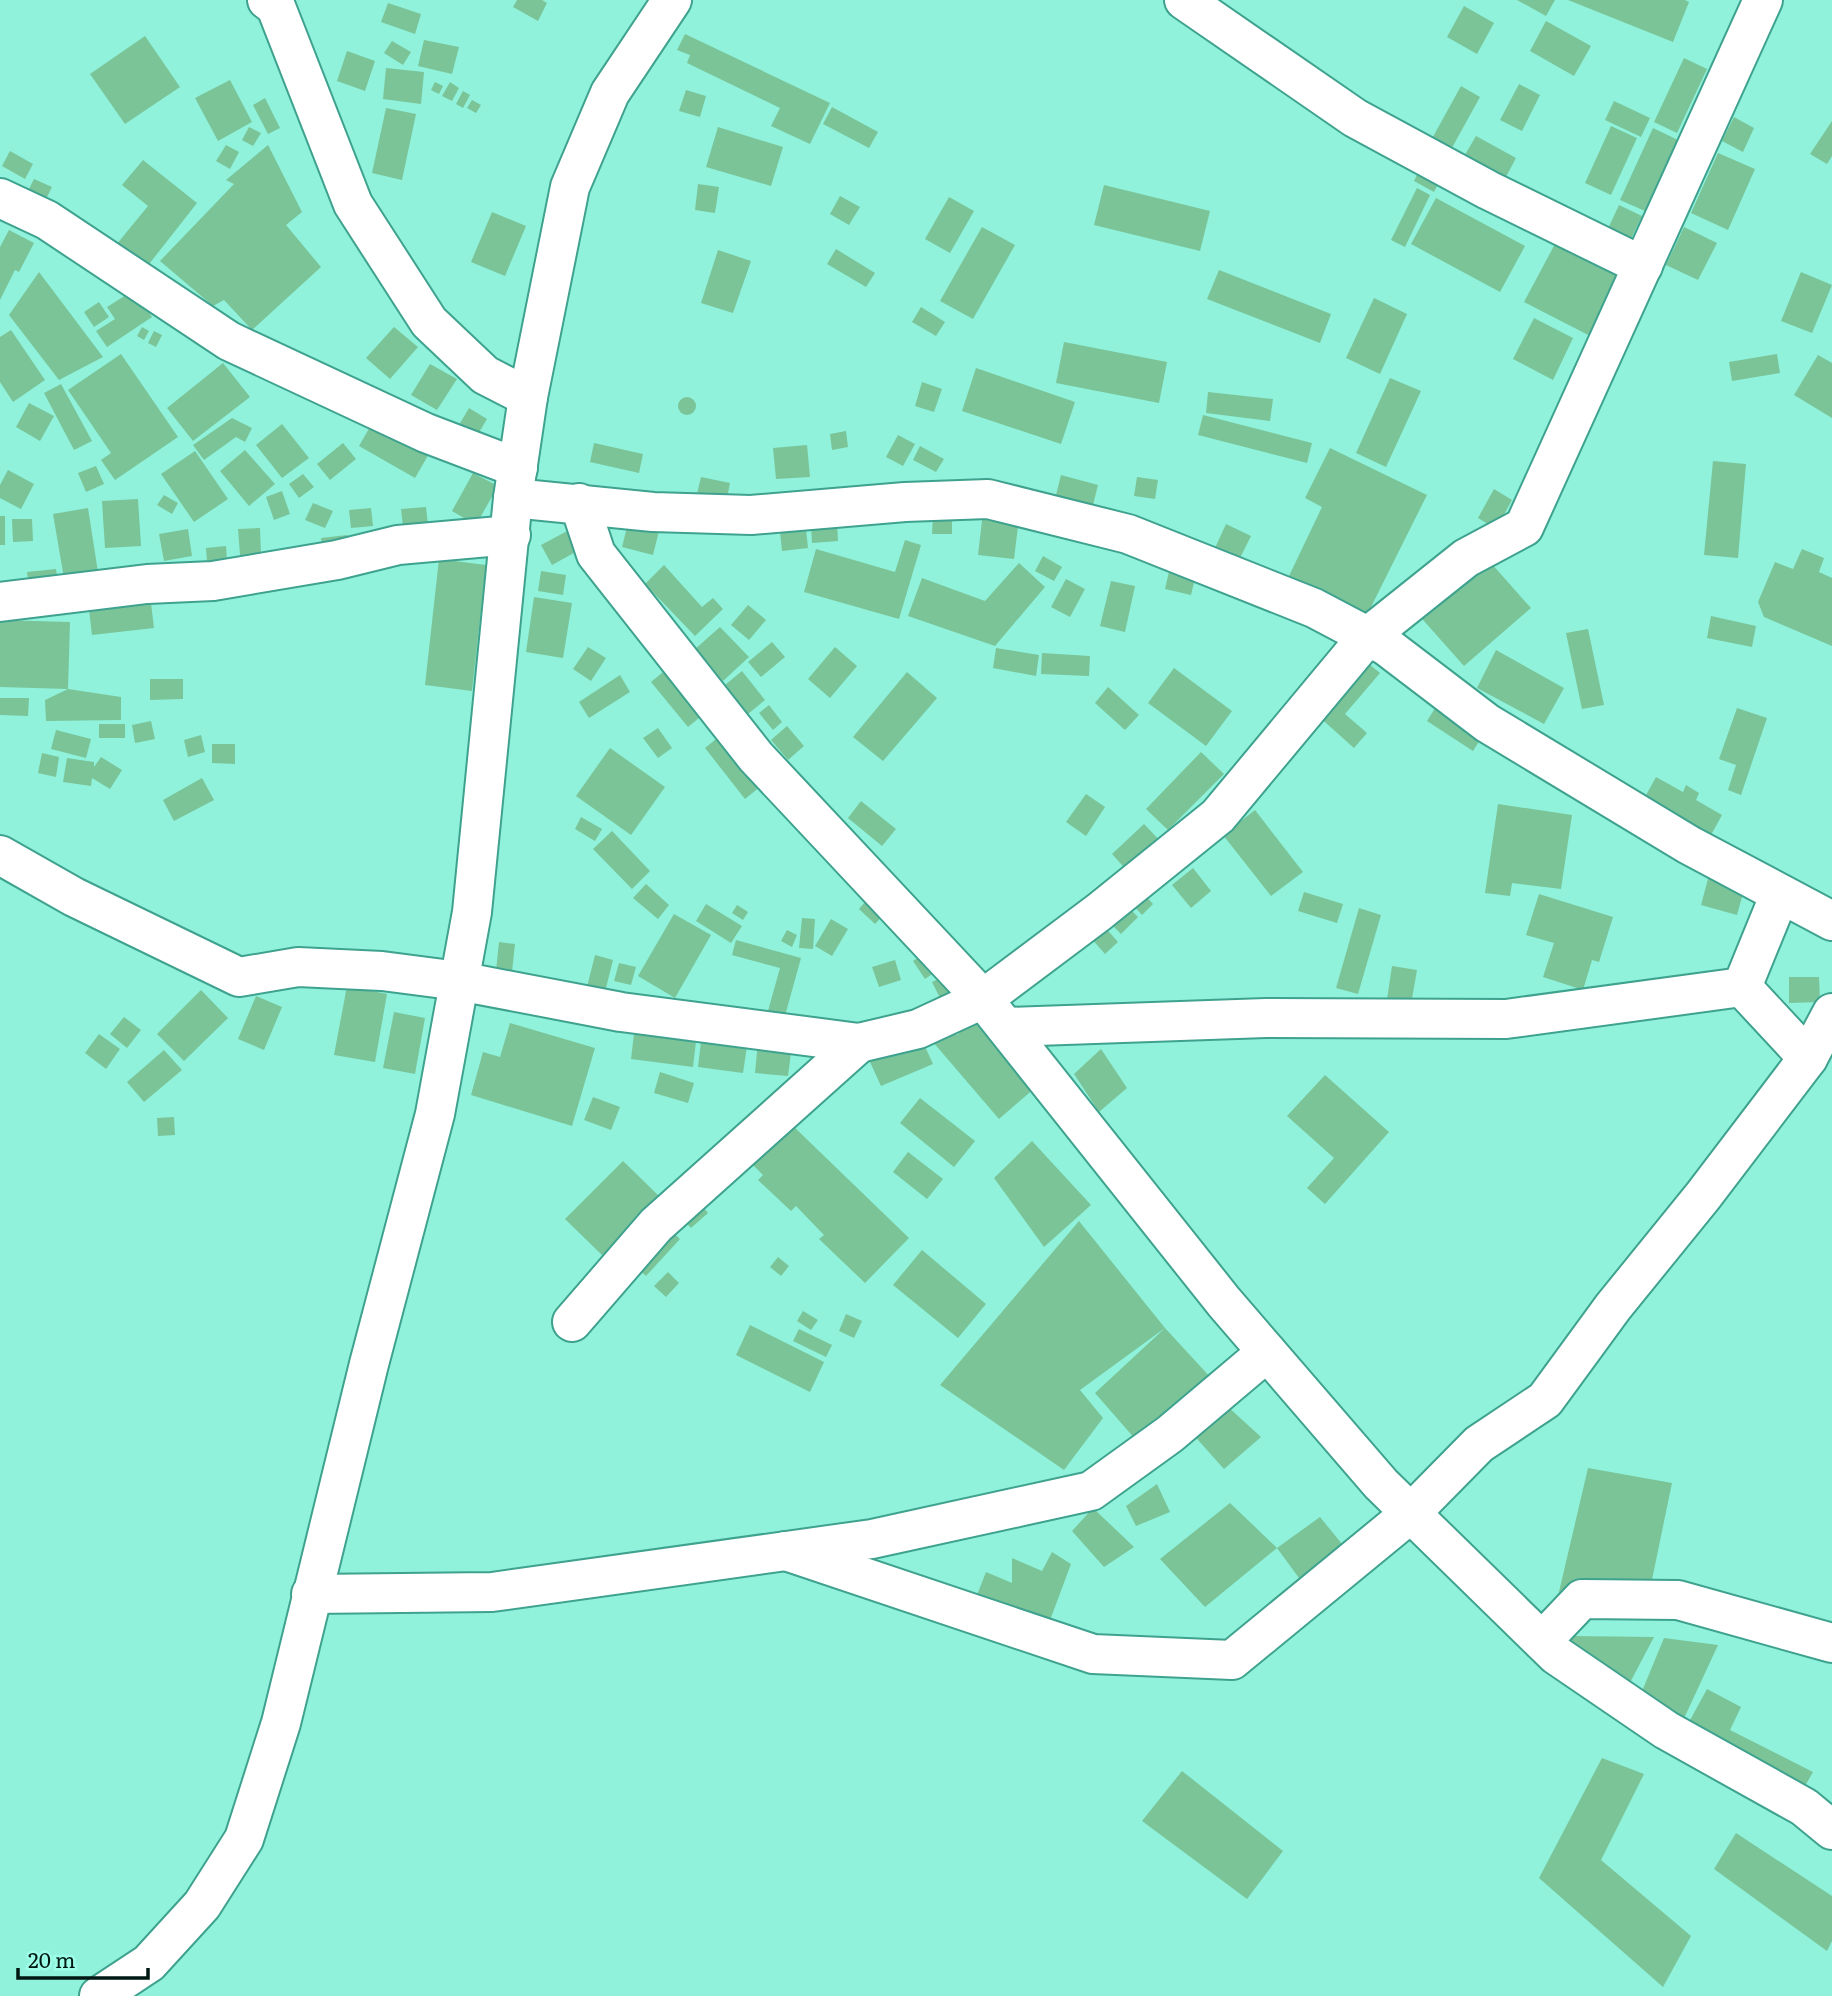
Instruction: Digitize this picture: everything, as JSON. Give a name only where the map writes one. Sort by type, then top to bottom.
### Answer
[{"type":"street","points":[[267,0],[276,7],[353,204],[429,322],[485,374],[528,397]]},
{"type":"street","points":[[99,1996],[149,1963],[202,1905],[244,1839],[281,1723],[311,1594],[435,1114],[472,912],[484,814],[498,637],[515,483],[528,397],[570,187],[610,93],[672,0]]},
{"type":"street","points":[[1184,0],[1355,118],[1488,190],[1643,266]]},
{"type":"street","points":[[995,1013],[1099,912],[1218,816],[1367,637],[1466,558],[1524,527],[1763,0]]},
{"type":"street","points":[[0,198],[47,220],[229,341],[426,433],[515,483],[579,503],[653,512],[751,515],[905,502],[988,499],[1128,534],[1314,608],[1386,646],[1487,723],[1689,845],[1832,921]]},
{"type":"street","points":[[579,503],[596,554],[756,757],[995,1013],[1267,1352],[1411,1513],[1556,1655],[1666,1730],[1804,1807],[1832,1830]]},
{"type":"street","points":[[0,602],[147,584],[213,581],[337,560],[398,545],[511,536]]},
{"type":"street","points":[[0,855],[74,897],[239,977],[298,967],[382,971],[458,981],[621,1012],[859,1043],[995,1013],[1506,1019],[1742,987]]},
{"type":"street","points":[[1742,987],[1780,894]]},
{"type":"street","points":[[1742,987],[1808,1058]]},
{"type":"street","points":[[786,1551],[1093,1654],[1232,1660],[1411,1513],[1479,1444],[1545,1400],[1613,1307],[1703,1196],[1808,1058],[1832,1013]]},
{"type":"street","points":[[572,1321],[656,1225],[859,1043]]},
{"type":"street","points":[[311,1594],[492,1592],[872,1539],[1091,1491],[1170,1434],[1267,1352]]},
{"type":"street","points":[[1542,1641],[1582,1599],[1678,1600],[1832,1643]]},
{"type":"building","points":[[517,0],[542,0],[547,3],[538,21],[513,7]]},
{"type":"building","points":[[1517,0],[1555,0],[1546,16]]},
{"type":"building","points":[[1568,0],[1685,0],[1689,2],[1673,42]]},
{"type":"building","points":[[388,3],[421,14],[415,34],[381,22]]},
{"type":"building","points":[[1464,6],[1494,23],[1477,54],[1447,37]]},
{"type":"building","points":[[1546,21],[1591,46],[1574,76],[1530,51]]},
{"type":"building","points":[[685,34],[830,103],[810,144],[771,126],[780,108],[687,63],[690,55],[677,50]]},
{"type":"building","points":[[145,36],[180,87],[125,124],[90,74]]},
{"type":"building","points":[[424,40],[459,47],[452,74],[418,66]]},
{"type":"building","points":[[392,41],[411,52],[403,65],[384,53]]},
{"type":"building","points":[[347,51],[375,61],[365,91],[337,81]]},
{"type":"building","points":[[1684,58],[1707,69],[1677,133],[1654,122]]},
{"type":"building","points":[[386,68],[424,72],[421,104],[383,99]]},
{"type":"building","points":[[230,80],[252,122],[218,141],[195,98]]},
{"type":"building","points":[[435,82],[443,86],[439,94],[431,90]]},
{"type":"building","points":[[450,82],[459,88],[452,101],[442,96]]},
{"type":"building","points":[[1519,84],[1540,95],[1522,131],[1500,120]]},
{"type":"building","points":[[1461,86],[1480,97],[1448,155],[1429,144]]},
{"type":"building","points":[[686,90],[706,96],[700,117],[679,111]]},
{"type":"building","points":[[463,91],[470,95],[463,108],[456,104]]},
{"type":"building","points":[[265,98],[280,128],[268,134],[253,105]]},
{"type":"building","points":[[472,100],[481,105],[476,113],[467,108]]},
{"type":"building","points":[[1614,101],[1650,118],[1641,137],[1605,120]]},
{"type":"building","points":[[832,107],[878,132],[869,148],[823,124]]},
{"type":"building","points":[[386,108],[416,114],[402,180],[372,173]]},
{"type":"building","points":[[1734,117],[1754,128],[1743,152],[1722,141]]},
{"type":"building","points":[[1832,121],[1832,156],[1827,164],[1810,154]]},
{"type":"building","points":[[1611,126],[1637,138],[1611,195],[1585,183]]},
{"type":"building","points":[[249,127],[261,133],[253,146],[242,140]]},
{"type":"building","points":[[718,127],[783,147],[771,186],[706,167]]},
{"type":"building","points":[[1653,128],[1678,140],[1645,211],[1620,200]]},
{"type":"building","points":[[1476,136],[1516,158],[1500,188],[1459,165]]},
{"type":"building","points":[[226,145],[239,152],[230,169],[216,161]]},
{"type":"building","points":[[268,145],[302,212],[286,225],[321,267],[252,330],[224,300],[213,306],[160,261],[234,184],[226,180]]},
{"type":"building","points":[[10,151],[33,164],[25,179],[2,166]]},
{"type":"building","points":[[1718,153],[1755,169],[1728,230],[1691,213]]},
{"type":"building","points":[[143,160],[197,203],[146,268],[116,245],[148,206],[122,185]]},
{"type":"building","points":[[1421,166],[1442,176],[1434,192],[1414,181]]},
{"type":"building","points":[[34,179],[52,187],[46,199],[28,191]]},
{"type":"building","points":[[698,184],[719,187],[715,213],[695,210]]},
{"type":"building","points":[[1104,185],[1210,211],[1200,251],[1094,225]]},
{"type":"building","points":[[1417,188],[1430,195],[1405,247],[1391,240]]},
{"type":"building","points":[[840,196],[860,207],[849,225],[830,214]]},
{"type":"building","points":[[949,197],[974,211],[950,253],[925,239]]},
{"type":"building","points":[[1436,198],[1525,246],[1500,292],[1411,244]]},
{"type":"building","points":[[1619,205],[1642,216],[1629,243],[1606,233]]},
{"type":"building","points":[[492,212],[526,226],[505,276],[471,262]]},
{"type":"building","points":[[982,227],[1015,245],[973,319],[940,301]]},
{"type":"building","points":[[1684,227],[1717,243],[1698,280],[1666,265]]},
{"type":"building","points":[[9,230],[34,243],[19,272],[15,270],[0,300],[0,247]]},
{"type":"building","points":[[1556,242],[1625,277],[1594,338],[1524,302]]},
{"type":"building","points":[[836,249],[875,273],[866,287],[827,264]]},
{"type":"building","points":[[718,250],[751,261],[733,313],[701,303]]},
{"type":"building","points":[[1219,270],[1331,314],[1320,343],[1207,299]]},
{"type":"building","points":[[39,272],[103,357],[59,380],[9,315]]},
{"type":"building","points":[[1801,272],[1832,285],[1812,333],[1781,321]]},
{"type":"building","points":[[134,290],[152,317],[107,347],[96,331],[115,319],[107,307]]},
{"type":"building","points":[[1374,298],[1407,314],[1380,374],[1346,358]]},
{"type":"building","points":[[99,302],[109,317],[94,327],[84,312]]},
{"type":"building","points":[[921,307],[945,322],[936,336],[912,322]]},
{"type":"building","points":[[1534,318],[1573,338],[1553,380],[1513,359]]},
{"type":"building","points":[[142,327],[149,331],[144,340],[137,336]]},
{"type":"building","points":[[394,327],[418,347],[390,379],[366,358]]},
{"type":"building","points":[[11,330],[45,380],[13,402],[0,382],[0,337]]},
{"type":"building","points":[[154,331],[162,335],[156,347],[148,343]]},
{"type":"building","points":[[1064,342],[1167,362],[1159,403],[1056,383]]},
{"type":"building","points":[[121,354],[178,437],[115,480],[101,460],[111,453],[68,390]]},
{"type":"building","points":[[1777,354],[1780,373],[1732,381],[1729,362]]},
{"type":"building","points":[[1818,355],[1832,363],[1832,418],[1794,395]]},
{"type":"building","points":[[223,363],[250,397],[193,441],[167,408]]},
{"type":"building","points":[[430,364],[457,379],[437,410],[411,395]]},
{"type":"building","points":[[976,368],[1075,402],[1061,444],[962,411]]},
{"type":"building","points":[[1390,378],[1421,391],[1386,467],[1356,453]]},
{"type":"building","points":[[922,382],[942,389],[934,412],[915,406]]},
{"type":"building","points":[[61,384],[92,441],[74,450],[44,393]]},
{"type":"building","points":[[1208,392],[1273,399],[1270,421],[1206,413]]},
{"type":"building","points":[[687,397],[693,400],[696,406],[693,412],[687,415],[681,412],[678,406],[681,400]]},
{"type":"building","points":[[29,403],[54,416],[40,441],[16,427]]},
{"type":"building","points":[[469,408],[487,419],[477,436],[459,425]]},
{"type":"building","points":[[378,413],[434,445],[415,478],[359,446]]},
{"type":"building","points":[[1203,415],[1312,443],[1307,463],[1198,435]]},
{"type":"building","points":[[232,418],[252,428],[245,442],[236,437],[204,460],[193,445]]},
{"type":"building","points":[[282,424],[309,458],[282,478],[256,445]]},
{"type":"building","points":[[846,431],[848,447],[832,450],[830,434]]},
{"type":"building","points":[[898,435],[915,444],[903,466],[886,457]]},
{"type":"building","points":[[343,443],[356,459],[330,480],[317,464]]},
{"type":"building","points":[[594,443],[643,454],[639,473],[590,462]]},
{"type":"building","points":[[807,445],[810,477],[776,479],[773,448]]},
{"type":"building","points":[[920,446],[944,459],[936,472],[913,460]]},
{"type":"building","points":[[1330,448],[1427,495],[1367,615],[1289,576],[1322,507],[1305,498]]},
{"type":"building","points":[[245,450],[275,484],[249,506],[220,471]]},
{"type":"building","points":[[195,451],[228,499],[194,522],[161,474]]},
{"type":"building","points":[[1713,461],[1746,464],[1738,558],[1704,555]]},
{"type":"building","points":[[96,466],[104,484],[86,492],[78,473]]},
{"type":"building","points":[[8,470],[34,484],[21,509],[0,498],[0,485]]},
{"type":"building","points":[[473,473],[498,486],[476,525],[452,511]]},
{"type":"building","points":[[303,474],[314,487],[299,498],[289,484]]},
{"type":"building","points":[[1061,475],[1098,485],[1092,509],[1055,499]]},
{"type":"building","points":[[701,477],[730,483],[726,503],[696,498]]},
{"type":"building","points":[[1137,477],[1158,480],[1155,499],[1134,496]]},
{"type":"building","points":[[1494,489],[1512,500],[1496,529],[1478,518]]},
{"type":"building","points":[[282,491],[290,514],[274,520],[266,497]]},
{"type":"building","points":[[164,495],[178,503],[172,514],[157,505]]},
{"type":"building","points":[[138,499],[141,546],[105,548],[102,501]]},
{"type":"building","points":[[313,503],[333,511],[325,528],[305,520]]},
{"type":"building","points":[[426,507],[428,525],[403,527],[401,509]]},
{"type":"building","points":[[88,508],[100,585],[66,590],[53,514]]},
{"type":"building","points":[[371,508],[373,526],[351,528],[349,510]]},
{"type":"building","points":[[983,512],[1019,518],[1014,559],[978,555]]},
{"type":"building","points":[[0,516],[5,516],[5,545],[0,545]]},
{"type":"building","points":[[933,516],[952,517],[952,534],[932,534]]},
{"type":"building","points":[[12,519],[32,519],[33,541],[13,542]]},
{"type":"building","points":[[628,523],[659,531],[653,555],[622,547]]},
{"type":"building","points":[[837,523],[838,541],[812,543],[811,525]]},
{"type":"building","points":[[1226,524],[1251,536],[1239,560],[1215,548]]},
{"type":"building","points":[[260,528],[261,554],[240,555],[238,529]]},
{"type":"building","points":[[188,529],[192,556],[164,561],[159,534]]},
{"type":"building","points":[[571,529],[581,549],[552,565],[541,545]]},
{"type":"building","points":[[806,529],[808,548],[782,551],[780,532]]},
{"type":"building","points":[[347,535],[350,557],[324,560],[321,538]]},
{"type":"building","points":[[905,540],[921,545],[899,619],[804,592],[816,549],[895,572]]},
{"type":"building","points":[[226,546],[228,574],[208,575],[206,548]]},
{"type":"building","points":[[1802,549],[1824,558],[1819,572],[1832,578],[1832,646],[1764,617],[1758,602],[1775,562],[1793,569]]},
{"type":"building","points":[[1483,554],[1531,608],[1464,666],[1416,612]]},
{"type":"building","points":[[1043,556],[1062,567],[1054,581],[1035,571]]},
{"type":"building","points":[[439,559],[486,565],[472,691],[425,685]]},
{"type":"building","points":[[1019,563],[1045,587],[995,646],[908,616],[922,578],[985,601]]},
{"type":"building","points":[[1171,563],[1197,570],[1191,595],[1165,589]]},
{"type":"building","points":[[664,565],[702,607],[713,598],[723,609],[695,636],[645,584]]},
{"type":"building","points":[[56,569],[59,589],[30,593],[27,572]]},
{"type":"building","points":[[541,571],[566,575],[563,595],[538,591]]},
{"type":"building","points":[[1066,579],[1085,589],[1070,617],[1051,607]]},
{"type":"building","points":[[1111,581],[1135,586],[1125,632],[1100,626]]},
{"type":"building","points":[[534,597],[572,603],[563,658],[526,652]]},
{"type":"building","points":[[151,603],[154,628],[92,635],[89,609]]},
{"type":"building","points":[[748,605],[766,620],[749,640],[731,625]]},
{"type":"building","points":[[1711,616],[1756,626],[1752,647],[1707,638]]},
{"type":"building","points":[[0,620],[70,622],[68,689],[0,687]]},
{"type":"building","points":[[720,627],[749,657],[723,681],[694,650]]},
{"type":"building","points":[[1588,629],[1604,705],[1582,709],[1566,633]]},
{"type":"building","points":[[772,642],[785,657],[761,677],[748,662]]},
{"type":"building","points":[[588,647],[606,658],[591,681],[573,669]]},
{"type":"building","points":[[835,647],[857,666],[830,698],[808,679]]},
{"type":"building","points":[[996,648],[1039,655],[1036,676],[993,668]]},
{"type":"building","points":[[1496,650],[1564,688],[1544,724],[1477,688]]},
{"type":"building","points":[[1042,653],[1090,656],[1089,676],[1041,674]]},
{"type":"building","points":[[1364,660],[1380,673],[1345,714],[1367,733],[1354,748],[1317,715]]},
{"type":"building","points":[[668,668],[705,713],[688,727],[651,682]]},
{"type":"building","points":[[1174,668],[1232,711],[1206,746],[1148,703]]},
{"type":"building","points":[[742,671],[765,700],[748,714],[725,685]]},
{"type":"building","points":[[907,672],[937,698],[883,761],[853,737]]},
{"type":"building","points":[[620,675],[630,692],[589,718],[579,702]]},
{"type":"building","points":[[150,679],[183,679],[183,699],[150,700]]},
{"type":"building","points":[[1108,687],[1139,715],[1125,730],[1095,703]]},
{"type":"building","points":[[68,689],[121,697],[121,720],[46,721],[45,700]]},
{"type":"building","points":[[0,698],[29,698],[28,716],[0,715]]},
{"type":"building","points":[[1439,702],[1485,732],[1473,751],[1427,721]]},
{"type":"building","points":[[769,705],[782,722],[773,730],[759,713]]},
{"type":"building","points":[[1737,708],[1767,718],[1741,795],[1728,790],[1736,765],[1719,759]]},
{"type":"building","points":[[151,721],[155,739],[135,743],[132,725]]},
{"type":"building","points":[[99,724],[125,724],[125,738],[99,738]]},
{"type":"building","points":[[787,726],[804,746],[788,760],[771,740]]},
{"type":"building","points":[[658,728],[672,748],[658,758],[643,738]]},
{"type":"building","points":[[56,730],[91,739],[86,758],[51,749]]},
{"type":"building","points":[[201,735],[205,752],[188,757],[184,740]]},
{"type":"building","points":[[720,736],[761,786],[745,799],[705,748]]},
{"type":"building","points":[[212,744],[235,744],[235,764],[212,763]]},
{"type":"building","points":[[610,748],[665,787],[631,835],[576,796]]},
{"type":"building","points":[[1201,752],[1224,774],[1168,830],[1146,809]]},
{"type":"building","points":[[42,753],[59,757],[56,777],[38,773]]},
{"type":"building","points":[[101,757],[122,770],[110,789],[92,778],[91,786],[63,782],[67,758],[94,762],[94,767]]},
{"type":"building","points":[[1656,777],[1683,792],[1686,785],[1699,793],[1696,800],[1722,815],[1711,835],[1645,797]]},
{"type":"building","points":[[202,778],[214,800],[174,821],[163,800]]},
{"type":"building","points":[[1086,794],[1105,807],[1086,836],[1066,822]]},
{"type":"building","points":[[861,801],[896,829],[882,846],[848,818]]},
{"type":"building","points":[[1498,804],[1572,815],[1561,889],[1512,883],[1510,896],[1485,893]]},
{"type":"building","points":[[1255,810],[1303,872],[1271,896],[1223,835]]},
{"type":"building","points":[[581,817],[602,829],[595,841],[575,829]]},
{"type":"building","points":[[1144,824],[1163,844],[1131,875],[1112,854]]},
{"type":"building","points":[[612,831],[650,871],[632,889],[593,849]]},
{"type":"building","points":[[1193,868],[1211,891],[1191,908],[1172,885]]},
{"type":"building","points":[[1709,875],[1745,886],[1737,915],[1701,905]]},
{"type":"building","points":[[646,884],[669,905],[658,919],[633,898]]},
{"type":"building","points":[[1304,892],[1343,904],[1337,923],[1298,911]]},
{"type":"building","points":[[1143,893],[1153,904],[1142,915],[1132,904]]},
{"type":"building","points":[[1539,894],[1613,917],[1599,962],[1592,960],[1583,990],[1543,977],[1554,943],[1526,935]]},
{"type":"building","points":[[871,895],[888,910],[875,924],[859,909]]},
{"type":"building","points":[[706,904],[742,926],[731,943],[696,921]]},
{"type":"building","points":[[737,905],[748,912],[743,920],[732,913]]},
{"type":"building","points":[[1128,907],[1138,917],[1121,934],[1111,924]]},
{"type":"building","points":[[1359,908],[1381,915],[1358,994],[1336,988]]},
{"type":"building","points":[[674,914],[711,935],[675,998],[638,976]]},
{"type":"building","points":[[802,918],[815,919],[813,949],[799,948]]},
{"type":"building","points":[[831,919],[848,929],[832,956],[815,946]]},
{"type":"building","points":[[1103,925],[1118,942],[1105,954],[1090,937]]},
{"type":"building","points":[[787,930],[797,935],[792,947],[781,941]]},
{"type":"building","points":[[736,940],[801,958],[783,1023],[766,1018],[780,968],[732,955]]},
{"type":"building","points":[[499,942],[515,944],[512,972],[496,971]]},
{"type":"building","points":[[926,952],[938,970],[925,979],[913,961]]},
{"type":"building","points":[[595,955],[613,960],[605,992],[587,987]]},
{"type":"building","points":[[895,960],[901,980],[879,987],[872,967]]},
{"type":"building","points":[[619,963],[636,967],[631,985],[614,981]]},
{"type":"building","points":[[1392,966],[1417,970],[1410,1010],[1386,1006]]},
{"type":"building","points":[[947,975],[957,994],[942,1002],[932,982]]},
{"type":"building","points":[[1789,977],[1819,977],[1820,1002],[1789,1003]]},
{"type":"building","points":[[347,986],[387,994],[375,1062],[334,1055]]},
{"type":"building","points":[[201,990],[228,1018],[184,1061],[157,1034]]},
{"type":"building","points":[[256,996],[282,1007],[264,1050],[238,1039]]},
{"type":"building","points":[[394,1012],[425,1018],[415,1074],[383,1068]]},
{"type":"building","points":[[124,1017],[141,1030],[127,1048],[110,1034]]},
{"type":"building","points":[[977,1018],[1036,1087],[999,1119],[927,1035],[944,1020],[957,1035]]},
{"type":"building","points":[[510,1023],[595,1048],[572,1126],[471,1095],[483,1052],[500,1057]]},
{"type":"building","points":[[635,1025],[697,1033],[693,1067],[631,1059]]},
{"type":"building","points":[[702,1033],[748,1039],[743,1073],[698,1067]]},
{"type":"building","points":[[99,1034],[120,1049],[106,1069],[85,1053]]},
{"type":"building","points":[[922,1040],[933,1064],[881,1086],[870,1062]]},
{"type":"building","points":[[758,1041],[792,1045],[788,1076],[755,1073]]},
{"type":"building","points":[[1101,1049],[1127,1088],[1099,1112],[1074,1074]]},
{"type":"building","points":[[164,1050],[182,1070],[144,1102],[127,1082]]},
{"type":"building","points":[[660,1072],[694,1083],[688,1103],[654,1093]]},
{"type":"building","points":[[1325,1075],[1389,1132],[1325,1204],[1307,1188],[1334,1158],[1287,1116]]},
{"type":"building","points":[[593,1097],[620,1107],[611,1130],[584,1120]]},
{"type":"building","points":[[920,1098],[975,1141],[954,1167],[900,1123]]},
{"type":"building","points":[[174,1117],[175,1135],[158,1136],[157,1118]]},
{"type":"building","points":[[790,1123],[909,1238],[865,1283],[819,1239],[824,1235],[796,1206],[791,1211],[758,1180],[763,1175],[751,1163]]},
{"type":"building","points":[[1032,1141],[1091,1205],[1044,1247],[994,1178]]},
{"type":"building","points":[[908,1152],[943,1179],[927,1199],[893,1172]]},
{"type":"building","points":[[623,1161],[661,1198],[603,1256],[565,1219]]},
{"type":"building","points":[[697,1200],[708,1213],[691,1228],[679,1215]]},
{"type":"building","points":[[1079,1221],[1165,1328],[1080,1390],[1103,1418],[1064,1470],[940,1385]]},
{"type":"building","points":[[667,1227],[680,1239],[646,1276],[633,1264]]},
{"type":"building","points":[[922,1250],[986,1304],[958,1338],[893,1285]]},
{"type":"building","points":[[778,1257],[789,1266],[781,1276],[770,1267]]},
{"type":"building","points":[[668,1272],[679,1283],[666,1297],[654,1286]]},
{"type":"building","points":[[803,1311],[818,1320],[811,1330],[797,1321]]},
{"type":"building","points":[[846,1314],[862,1321],[854,1338],[839,1331]]},
{"type":"building","points":[[750,1325],[824,1362],[810,1392],[736,1355]]},
{"type":"building","points":[[1165,1328],[1212,1379],[1136,1440],[1095,1393]]},
{"type":"building","points":[[799,1329],[832,1345],[826,1357],[793,1341]]},
{"type":"building","points":[[1227,1406],[1261,1437],[1224,1469],[1190,1431]]},
{"type":"building","points":[[1588,1468],[1672,1483],[1648,1599],[1555,1609]]},
{"type":"building","points":[[1157,1484],[1170,1512],[1136,1526],[1126,1506]]},
{"type":"building","points":[[1230,1503],[1277,1548],[1205,1607],[1160,1559]]},
{"type":"building","points":[[1093,1508],[1134,1547],[1104,1567],[1072,1531]]},
{"type":"building","points":[[1320,1517],[1342,1544],[1299,1578],[1277,1548]]},
{"type":"building","points":[[1052,1552],[1071,1564],[1046,1631],[970,1613],[986,1572],[1012,1583],[1012,1558],[1042,1571]]},
{"type":"building","points":[[1570,1636],[1654,1637],[1624,1694],[1561,1651]]},
{"type":"building","points":[[1664,1638],[1718,1645],[1680,1727],[1638,1701]]},
{"type":"building","points":[[1707,1689],[1741,1707],[1730,1730],[1813,1772],[1788,1816],[1671,1755]]},
{"type":"building","points":[[1602,1758],[1644,1774],[1601,1860],[1691,1936],[1663,1987],[1539,1878]]},
{"type":"building","points":[[1182,1771],[1283,1851],[1247,1899],[1142,1821]]},
{"type":"building","points":[[1736,1833],[1832,1896],[1832,1941],[1827,1951],[1714,1869]]}]
